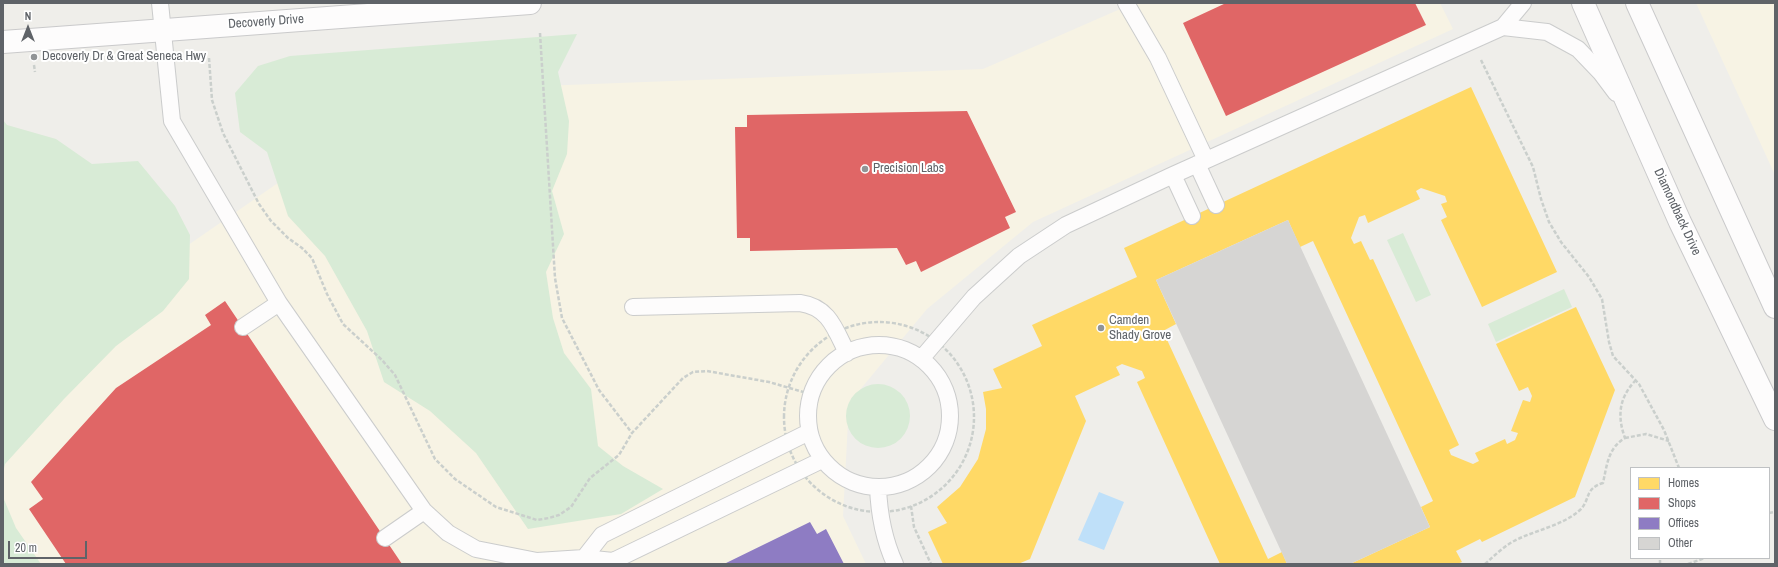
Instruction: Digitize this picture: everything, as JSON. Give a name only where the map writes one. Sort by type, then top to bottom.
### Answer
[{"type":"street","name":"Decoverly Drive","points":[[3,42],[162,29],[530,3]]},
{"type":"street","name":"Diamondback Drive","points":[[1583,3],[1680,222],[1775,419]]},
{"type":"street","points":[[1637,3],[1775,307]]},
{"type":"lane","points":[[160,3],[172,121],[279,303],[424,511],[448,533],[476,549],[536,561],[584,558],[613,561],[822,460]]},
{"type":"lane","points":[[1126,3],[1158,58],[1202,162],[1216,205]]},
{"type":"lane","points":[[920,359],[974,297],[1019,256],[1066,225],[1173,174],[1502,27],[1523,3]]},
{"type":"lane","points":[[1502,27],[1547,32],[1578,49],[1601,73],[1633,117]]},
{"type":"lane","points":[[1173,174],[1192,216]]},
{"type":"lane","points":[[243,327],[279,303]]},
{"type":"lane","points":[[633,308],[800,303],[809,304],[825,314],[847,352]]},
{"type":"lane","points":[[872,345],[894,346],[912,353],[920,359],[937,374],[945,388],[949,404],[950,422],[948,436],[939,455],[923,473],[908,482],[891,487],[870,487],[854,483],[839,476],[822,460],[811,440],[809,432],[807,409],[810,394],[816,381],[828,366],[847,352],[872,345]]},
{"type":"lane","points":[[584,558],[602,535],[809,432]]},
{"type":"lane","points":[[878,487],[880,512],[886,544],[895,564]]},
{"type":"lane","points":[[385,538],[424,511]]},
{"type":"path","points":[[540,33],[555,278],[562,318],[599,390],[632,433]]},
{"type":"path","points":[[1472,40],[1533,167],[1541,199],[1549,222],[1561,242],[1589,277],[1602,299],[1609,342],[1613,356],[1635,380],[1669,441],[1679,467]]},
{"type":"path","points":[[209,58],[212,100],[223,132],[259,204],[271,221],[288,238],[302,248],[312,258],[327,294],[343,324],[395,375],[435,459],[455,479],[496,507],[537,520],[559,515],[571,507],[590,478],[619,455],[632,433],[683,378],[693,372],[706,371],[734,375],[810,394]]},
{"type":"path","points":[[885,322],[906,325],[936,341],[956,361],[967,379],[974,406],[975,419],[972,440],[965,460],[953,478],[937,493],[918,504],[897,510],[880,512],[853,509],[833,501],[815,488],[800,471],[790,452],[785,431],[784,409],[789,388],[797,368],[810,352],[836,332],[864,323],[885,322]]},
{"type":"path","points":[[1625,438],[1619,412],[1624,395],[1635,380]]},
{"type":"path","points":[[1485,564],[1512,542],[1544,530],[1580,510],[1588,492],[1592,487],[1603,483],[1606,464],[1613,448],[1625,438],[1646,434],[1669,441]]},
{"type":"path","points":[[911,506],[914,527],[931,564]]},
{"type":"path","points":[[1688,564],[1702,559]]},
{"type":"shaded area","points":[[1134,3],[1440,3],[1453,29],[1033,222],[927,309],[849,403],[843,516],[866,564],[3,564],[3,373],[411,91],[983,69]]},
{"type":"shaded area","points":[[1696,3],[1775,3],[1775,175]]},
{"type":"green space","points":[[577,34],[558,72],[569,121],[567,154],[552,191],[564,234],[546,272],[553,318],[564,353],[591,389],[598,446],[623,466],[663,489],[621,514],[528,529],[476,453],[430,411],[384,382],[367,331],[325,256],[288,216],[267,152],[240,132],[235,93],[258,66],[290,56]]},
{"type":"green space","points":[[3,120],[7,125],[56,139],[92,164],[138,161],[175,206],[190,235],[189,279],[163,311],[116,346],[64,399],[5,464],[3,473]]},
{"type":"green space","points":[[1403,233],[1431,295],[1416,302],[1387,240]]},
{"type":"green space","points":[[1564,289],[1572,307],[1496,342],[1488,324]]},
{"type":"green space","points":[[878,384],[896,389],[901,393],[905,398],[910,416],[905,434],[901,439],[896,443],[878,448],[860,443],[855,439],[851,434],[846,416],[851,398],[855,393],[860,389]]},
{"type":"green space","points":[[3,497],[16,528],[41,564],[3,564]]},
{"type":"water","points":[[1099,492],[1124,502],[1104,550],[1078,540]]},
{"type":"building: Homes","name":"Camden Shady Grove","points":[[1471,87],[1557,272],[1482,307],[1441,220],[1447,217],[1441,204],[1447,202],[1445,196],[1421,188],[1416,191],[1420,199],[1368,223],[1365,215],[1359,217],[1351,238],[1354,244],[1361,241],[1370,260],[1373,259],[1459,445],[1449,450],[1451,455],[1473,464],[1479,461],[1475,453],[1505,439],[1507,444],[1515,440],[1518,433],[1511,431],[1523,400],[1530,402],[1532,396],[1528,387],[1519,391],[1496,344],[1576,307],[1615,390],[1575,497],[1482,542],[1480,539],[1456,551],[1462,562],[1457,564],[1350,564],[1430,527],[1421,507],[1433,501],[1313,241],[1300,247],[1288,220],[1156,280],[1176,324],[1163,331],[1268,559],[1282,552],[1287,564],[1220,564],[1137,382],[1145,378],[1142,371],[1122,364],[1116,367],[1120,375],[1075,396],[1086,421],[1030,559],[1018,564],[943,564],[928,532],[947,523],[937,507],[960,487],[978,459],[986,429],[986,409],[983,392],[1002,388],[993,369],[1042,346],[1032,325],[1137,277],[1124,248]]},
{"type":"building: Shops","points":[[1226,3],[1415,3],[1426,25],[1226,116],[1183,23]]},
{"type":"building: Shops","name":"Precision Labs","points":[[967,111],[1016,212],[1005,217],[1010,228],[921,272],[916,261],[906,265],[897,248],[750,251],[750,238],[737,238],[735,127],[747,127],[747,115]]},
{"type":"building: Shops","points":[[225,301],[402,564],[66,564],[29,509],[43,499],[31,482],[116,388],[211,325],[205,315]]},
{"type":"building: Offices","points":[[810,522],[817,534],[826,529],[844,564],[724,564]]},
{"type":"building: Other","points":[[1288,220],[1430,527],[1350,564],[1287,564],[1156,280]]},
{"type":"place","name":"Decoverly Dr & Great Seneca Hwy","points":[[34,57]]},
{"type":"place","name":"Precision Labs","points":[[865,169]]},
{"type":"place","name":"Camden Shady Grove","points":[[1101,328]]}]
